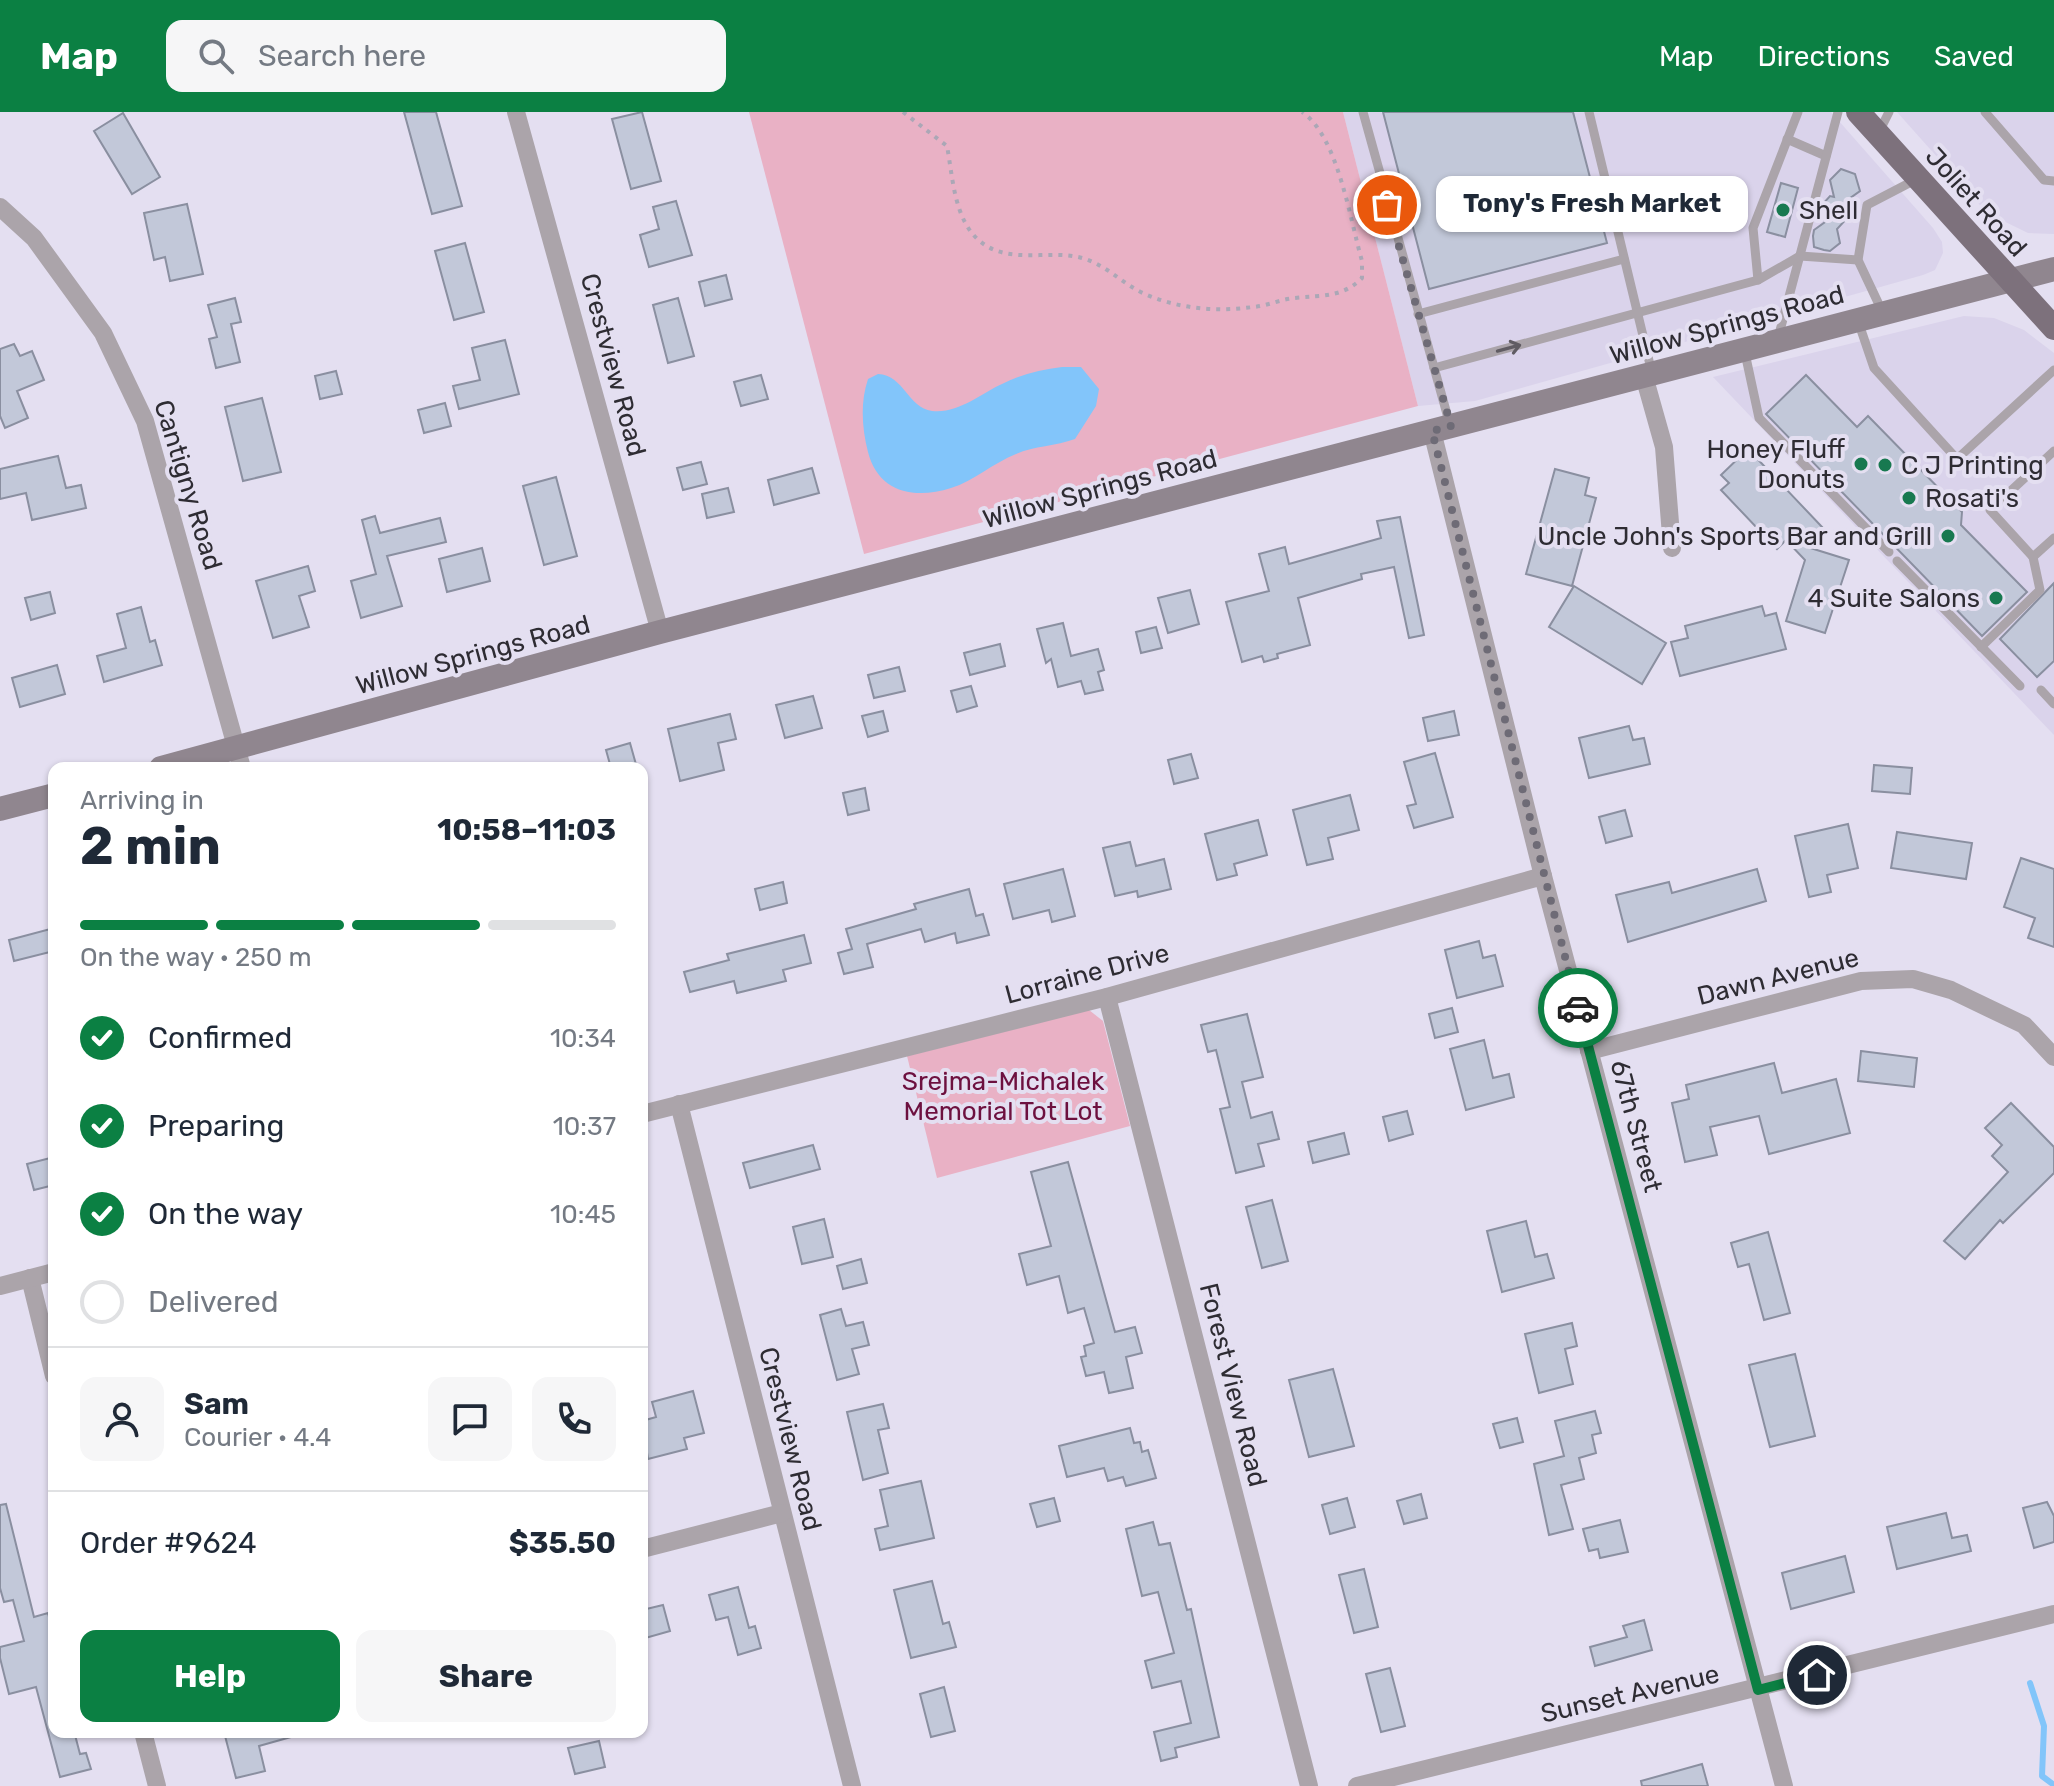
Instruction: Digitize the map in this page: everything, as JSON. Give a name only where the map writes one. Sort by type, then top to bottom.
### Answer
[{"type":"main road","name":"Joliet Road","points":[[1858,112],[2054,328]]},
{"type":"main road","name":"Willow Springs Road","points":[[208,762],[240,758],[660,632],[2054,269]]},
{"type":"main road","points":[[0,809],[48,797]]},
{"type":"street","name":"Crestview Road","points":[[516,112],[660,632]]},
{"type":"street","name":"Cantigny Road","points":[[0,207],[34,238],[103,333],[145,421],[240,758]]},
{"type":"street","points":[[1648,374],[1664,447],[1672,548]]},
{"type":"street","name":"67th Street","points":[[1441,428],[1543,876],[1784,1786]]},
{"type":"street","name":"Lorraine Drive","points":[[648,1112],[1107,997],[1543,876]]},
{"type":"street","name":"Dawn Avenue","points":[[1589,1051],[1861,981],[1913,979],[1951,990],[2024,1025],[2054,1057]]},
{"type":"street","name":"Forest View Road","points":[[1107,997],[1309,1786]]},
{"type":"street","name":"Crestview Road","points":[[679,1104],[852,1786]]},
{"type":"street","points":[[0,1286],[48,1274]]},
{"type":"street","points":[[30,1278],[48,1352]]},
{"type":"street","points":[[648,1547],[782,1513]]},
{"type":"street","name":"Sunset Avenue","points":[[1357,1786],[1758,1690],[2054,1614]]},
{"type":"street","points":[[145,1738],[157,1786]]},
{"type":"lane","points":[[1363,112],[1434,368],[1441,428]]},
{"type":"lane","points":[[1589,112],[1638,315],[1648,374]]},
{"type":"lane","points":[[1758,280],[1753,228],[1798,112]]},
{"type":"lane","points":[[1777,341],[1838,112]]},
{"type":"lane","points":[[1878,135],[1889,112]]},
{"type":"lane","points":[[1985,112],[2044,180],[2054,181]]},
{"type":"lane","points":[[1787,139],[1826,156]]},
{"type":"lane","points":[[1883,313],[1858,260],[1867,205],[1917,179]]},
{"type":"lane","points":[[1434,368],[1758,280],[1800,256],[1858,260]]},
{"type":"lane","points":[[1418,314],[1624,259]]},
{"type":"lane","points":[[1858,320],[1874,368],[1957,459],[2054,370]]},
{"type":"lane","points":[[1744,350],[1759,418],[1889,552]]},
{"type":"lane","points":[[1981,647],[2040,590],[2033,557],[1990,510],[2054,451]]},
{"type":"lane","points":[[2033,557],[2054,538]]},
{"type":"lane","points":[[1897,561],[2020,686]]},
{"type":"lane","points":[[2041,690],[2054,704]]},
{"type":"path","points":[[903,112],[947,146],[960,210],[968,231],[984,245],[1001,252],[1063,254],[1082,258],[1103,265],[1141,293],[1193,309],[1254,307],[1291,298],[1336,295],[1352,289],[1362,278],[1362,261],[1332,154],[1314,120],[1302,112]]},
{"type":"shaded area","points":[[1343,112],[1831,112],[1933,228],[1942,242],[1943,253],[1935,270],[1923,275],[1475,401],[1418,406]]},
{"type":"shaded area","points":[[1897,112],[2054,112],[2054,234],[2028,233],[1987,213]]},
{"type":"shaded area","points":[[1964,316],[1994,318],[2024,330],[2054,353],[2054,735],[1713,377]]},
{"type":"green space","points":[[749,112],[1343,112],[1418,406],[864,554]]},
{"type":"green space","name":"Srejma-Michalek Memorial Tot Lot","points":[[1089,1010],[1103,1021],[1130,1126],[937,1178],[907,1056]]},
{"type":"water","points":[[1062,367],[1081,367],[1099,389],[1096,406],[1075,439],[1023,451],[976,477],[937,492],[899,490],[880,476],[873,466],[863,425],[868,379],[878,374],[887,376],[924,409],[942,411],[960,406],[1016,378]]},
{"type":"building","points":[[404,112],[436,112],[462,206],[432,214]]},
{"type":"building","points":[[642,112],[661,181],[631,189],[612,119]]},
{"type":"building","points":[[1383,112],[1573,112],[1607,243],[1429,289]]},
{"type":"building","points":[[123,113],[160,177],[132,194],[94,131]]},
{"type":"building","name":"Shell","points":[[1841,169],[1855,174],[1860,191],[1846,201],[1850,215],[1837,229],[1840,243],[1830,251],[1824,250],[1814,247],[1814,230],[1825,222],[1821,206],[1830,196],[1834,197],[1830,180]]},
{"type":"building","name":"Shell","points":[[1781,183],[1798,188],[1785,237],[1767,232]]},
{"type":"building","points":[[676,201],[692,255],[649,267],[640,235],[659,229],[653,207]]},
{"type":"building","points":[[187,204],[203,274],[170,281],[165,257],[154,260],[144,213]]},
{"type":"building","points":[[465,243],[484,312],[454,320],[435,251]]},
{"type":"building","points":[[726,275],[732,299],[705,306],[699,282]]},
{"type":"building","points":[[235,298],[241,322],[231,324],[240,362],[216,368],[209,339],[217,337],[208,305]]},
{"type":"building","points":[[678,298],[694,356],[668,363],[653,305]]},
{"type":"building","points":[[505,340],[519,394],[459,409],[453,386],[480,380],[472,348]]},
{"type":"building","points":[[14,344],[20,356],[32,351],[44,380],[17,391],[28,418],[5,428],[0,416],[0,349]]},
{"type":"building","points":[[336,371],[342,394],[320,399],[315,376]]},
{"type":"building","points":[[761,375],[768,399],[741,406],[734,382]]},
{"type":"building","points":[[1806,375],[1857,427],[1868,416],[1962,512],[1961,525],[2027,592],[1982,636],[1766,414]]},
{"type":"building","points":[[262,398],[281,472],[243,481],[225,407]]},
{"type":"building","points":[[445,403],[451,426],[424,433],[418,410]]},
{"type":"building","points":[[1748,449],[1823,528],[1804,546],[1849,560],[1825,633],[1786,621],[1805,560],[1786,540],[1777,549],[1721,490],[1729,483],[1721,475]]},
{"type":"building","points":[[58,456],[66,488],[81,485],[86,508],[32,520],[26,493],[0,499],[0,469]]},
{"type":"building","points":[[701,462],[707,484],[683,490],[677,468]]},
{"type":"building","points":[[812,468],[819,493],[774,505],[768,480]]},
{"type":"building","points":[[1555,469],[1589,478],[1585,495],[1596,498],[1572,586],[1526,574]]},
{"type":"building","points":[[556,477],[577,556],[544,565],[523,486]]},
{"type":"building","points":[[728,488],[734,512],[707,518],[702,494]]},
{"type":"building","points":[[375,516],[380,533],[440,518],[446,542],[387,556],[402,606],[361,618],[351,581],[376,574],[362,520]]},
{"type":"building","points":[[1400,517],[1424,635],[1409,638],[1394,567],[1361,574],[1362,579],[1298,598],[1310,645],[1277,654],[1278,658],[1264,662],[1262,656],[1242,662],[1226,602],[1269,591],[1259,554],[1285,547],[1289,564],[1381,538],[1377,521]]},
{"type":"building","points":[[482,548],[490,581],[447,592],[439,559]]},
{"type":"building","points":[[308,566],[315,591],[299,596],[309,627],[273,638],[256,581]]},
{"type":"building","points":[[2054,583],[2054,661],[2037,677],[2000,639]]},
{"type":"building","points":[[1574,586],[1666,643],[1642,684],[1549,627]]},
{"type":"building","points":[[1190,590],[1199,624],[1168,633],[1158,598]]},
{"type":"building","points":[[50,592],[55,613],[31,620],[25,598]]},
{"type":"building","points":[[1762,606],[1765,616],[1776,613],[1786,649],[1680,676],[1671,642],[1688,638],[1685,626]]},
{"type":"building","points":[[141,607],[150,642],[155,640],[162,665],[104,682],[97,656],[126,648],[117,614]]},
{"type":"building","points":[[1063,623],[1071,656],[1098,649],[1104,670],[1098,672],[1103,690],[1085,694],[1081,681],[1058,687],[1051,659],[1046,663],[1037,629]]},
{"type":"building","points":[[1156,627],[1162,648],[1141,653],[1136,632]]},
{"type":"building","points":[[1000,644],[1005,666],[970,675],[964,653]]},
{"type":"building","points":[[57,665],[65,694],[20,707],[12,678]]},
{"type":"building","points":[[899,667],[905,691],[874,698],[868,675]]},
{"type":"building","points":[[971,686],[977,706],[957,712],[951,691]]},
{"type":"building","points":[[813,696],[822,728],[785,738],[776,705]]},
{"type":"building","points":[[883,711],[888,731],[868,737],[862,716]]},
{"type":"building","points":[[1454,711],[1459,735],[1428,741],[1423,718]]},
{"type":"building","points":[[730,714],[736,739],[718,743],[724,770],[680,781],[668,729]]},
{"type":"building","points":[[1629,726],[1633,740],[1644,738],[1650,764],[1589,778],[1579,738]]},
{"type":"building","points":[[630,743],[635,762],[609,762],[606,750]]},
{"type":"building","points":[[1435,753],[1453,817],[1414,828],[1407,806],[1416,804],[1404,762]]},
{"type":"building","points":[[1191,754],[1198,778],[1174,784],[1168,760]]},
{"type":"building","points":[[1874,765],[1912,768],[1910,794],[1872,791]]},
{"type":"building","points":[[865,788],[869,810],[848,815],[843,793]]},
{"type":"building","points":[[1350,795],[1359,830],[1328,838],[1333,859],[1307,865],[1293,810]]},
{"type":"building","points":[[1625,810],[1632,836],[1606,843],[1599,817]]},
{"type":"building","points":[[1258,820],[1267,855],[1234,864],[1237,875],[1217,880],[1205,834]]},
{"type":"building","points":[[1848,824],[1858,868],[1827,875],[1831,892],[1809,897],[1795,836]]},
{"type":"building","points":[[1897,832],[1972,843],[1966,879],[1891,868]]},
{"type":"building","points":[[1130,842],[1136,866],[1164,859],[1171,889],[1138,897],[1137,891],[1115,896],[1103,848]]},
{"type":"building","points":[[2021,858],[2054,869],[2054,947],[2028,938],[2035,918],[2004,907]]},
{"type":"building","points":[[1063,869],[1075,916],[1052,922],[1049,910],[1013,919],[1004,884]]},
{"type":"building","points":[[1757,869],[1766,901],[1628,942],[1616,895],[1669,882],[1672,893]]},
{"type":"building","points":[[783,882],[787,903],[760,910],[755,889]]},
{"type":"building","points":[[969,889],[976,916],[983,914],[989,935],[957,943],[955,933],[925,942],[921,929],[867,944],[873,967],[844,974],[838,953],[852,949],[846,929],[916,909],[914,904]]},
{"type":"building","points":[[48,930],[48,952],[14,961],[9,940]]},
{"type":"building","points":[[804,935],[811,963],[783,970],[786,981],[737,993],[734,981],[690,992],[684,972],[729,960],[727,954]]},
{"type":"building","points":[[1479,941],[1483,958],[1495,955],[1503,986],[1457,998],[1445,950]]},
{"type":"building","points":[[1452,1008],[1458,1032],[1435,1038],[1429,1014]]},
{"type":"building","points":[[1247,1014],[1263,1077],[1242,1082],[1251,1118],[1272,1112],[1279,1139],[1258,1144],[1264,1166],[1236,1173],[1220,1109],[1230,1107],[1216,1050],[1208,1052],[1201,1025]]},
{"type":"building","points":[[1484,1040],[1493,1078],[1509,1074],[1514,1097],[1466,1110],[1450,1049]]},
{"type":"building","points":[[1861,1051],[1917,1058],[1914,1087],[1858,1081]]},
{"type":"building","points":[[1774,1063],[1782,1093],[1836,1079],[1850,1133],[1769,1154],[1759,1116],[1710,1127],[1717,1155],[1685,1162],[1672,1103],[1689,1099],[1686,1085]]},
{"type":"building","points":[[2011,1103],[2054,1147],[2054,1173],[2003,1223],[2000,1220],[1965,1259],[1944,1241],[2008,1172],[1992,1156],[2002,1145],[1985,1128]]},
{"type":"building","points":[[1407,1111],[1413,1134],[1389,1141],[1383,1117]]},
{"type":"building","points":[[1344,1133],[1349,1154],[1313,1163],[1308,1142]]},
{"type":"building","points":[[813,1145],[820,1169],[750,1188],[743,1163]]},
{"type":"building","points":[[48,1159],[48,1186],[34,1190],[27,1164]]},
{"type":"building","points":[[1068,1162],[1115,1332],[1135,1327],[1142,1353],[1126,1357],[1133,1388],[1109,1393],[1104,1372],[1086,1376],[1081,1357],[1086,1356],[1084,1346],[1094,1343],[1084,1308],[1068,1313],[1059,1276],[1027,1285],[1019,1254],[1051,1246],[1031,1172]]},
{"type":"building","points":[[1272,1200],[1288,1261],[1262,1268],[1246,1207]]},
{"type":"building","points":[[824,1219],[833,1257],[802,1264],[793,1227]]},
{"type":"building","points":[[1526,1221],[1535,1257],[1547,1254],[1554,1278],[1502,1292],[1487,1231]]},
{"type":"building","points":[[1768,1232],[1790,1313],[1764,1320],[1749,1264],[1738,1267],[1731,1243]]},
{"type":"building","points":[[861,1259],[867,1283],[843,1289],[837,1266]]},
{"type":"building","points":[[841,1309],[846,1326],[863,1322],[869,1345],[852,1349],[859,1374],[837,1380],[820,1315]]},
{"type":"building","points":[[1572,1323],[1577,1346],[1565,1349],[1573,1384],[1539,1393],[1525,1334]]},
{"type":"building","points":[[1795,1354],[1815,1436],[1770,1447],[1749,1365]]},
{"type":"building","points":[[1333,1369],[1354,1446],[1309,1457],[1289,1380]]},
{"type":"building","points":[[693,1391],[704,1433],[684,1438],[687,1449],[648,1459],[648,1419],[656,1417],[652,1402]]},
{"type":"building","points":[[883,1404],[889,1428],[878,1430],[888,1473],[863,1480],[847,1412]]},
{"type":"building","points":[[1595,1411],[1601,1433],[1592,1435],[1596,1453],[1579,1458],[1584,1479],[1561,1485],[1573,1529],[1549,1535],[1534,1464],[1564,1456],[1555,1421]]},
{"type":"building","points":[[1517,1418],[1523,1442],[1500,1448],[1493,1424]]},
{"type":"building","points":[[1130,1428],[1134,1443],[1140,1442],[1142,1452],[1148,1450],[1156,1478],[1126,1486],[1123,1477],[1108,1481],[1104,1468],[1067,1477],[1059,1446]]},
{"type":"building","points":[[921,1481],[934,1538],[880,1550],[875,1529],[888,1526],[880,1490]]},
{"type":"building","points":[[1421,1494],[1427,1518],[1404,1524],[1397,1501]]},
{"type":"building","points":[[1054,1498],[1060,1521],[1037,1527],[1030,1504]]},
{"type":"building","points":[[1347,1498],[1355,1527],[1330,1534],[1322,1505]]},
{"type":"building","points":[[2047,1502],[2054,1516],[2054,1542],[2034,1548],[2023,1508]]},
{"type":"building","points":[[6,1504],[34,1617],[48,1613],[48,1732],[36,1687],[9,1694],[0,1658],[0,1647],[24,1641],[13,1600],[4,1602],[0,1588],[0,1505]]},
{"type":"building","points":[[1946,1513],[1952,1538],[1967,1535],[1971,1551],[1897,1569],[1887,1527]]},
{"type":"building","points":[[1620,1520],[1628,1552],[1600,1558],[1598,1549],[1589,1551],[1583,1529]]},
{"type":"building","points":[[1153,1522],[1159,1545],[1170,1543],[1187,1610],[1191,1609],[1219,1737],[1175,1748],[1177,1757],[1161,1761],[1154,1732],[1191,1723],[1181,1681],[1152,1688],[1145,1661],[1174,1653],[1158,1592],[1142,1596],[1126,1529]]},
{"type":"building","points":[[1845,1556],[1854,1592],[1791,1609],[1782,1573]]},
{"type":"building","points":[[1364,1569],[1378,1627],[1354,1633],[1339,1575]]},
{"type":"building","points":[[932,1581],[943,1624],[949,1622],[956,1647],[911,1658],[894,1590]]},
{"type":"building","points":[[738,1587],[749,1628],[755,1626],[761,1648],[738,1655],[728,1617],[716,1620],[709,1595]]},
{"type":"building","points":[[663,1605],[670,1631],[648,1637],[648,1609]]},
{"type":"building","points":[[1644,1620],[1652,1650],[1595,1666],[1590,1647],[1627,1637],[1623,1626]]},
{"type":"building","points":[[1390,1668],[1405,1726],[1381,1732],[1366,1674]]},
{"type":"building","points":[[944,1687],[955,1731],[931,1737],[920,1694]]},
{"type":"building","points":[[50,1738],[76,1738],[80,1754],[86,1753],[91,1769],[60,1777]]},
{"type":"building","points":[[226,1738],[287,1738],[259,1746],[265,1771],[236,1778]]},
{"type":"building","points":[[599,1741],[605,1767],[575,1774],[568,1748]]},
{"type":"building","points":[[1702,1764],[1708,1786],[1642,1786],[1641,1781]]},
{"type":"waterway","points":[[2030,1683],[2044,1726],[2042,1776],[2054,1785]]},
{"type":"way so far","points":[[1387,205],[1451,426],[1432,431],[1578,1008]]},
{"type":"place","name":"Tony's Fresh Market","points":[[1387,205]]},
{"type":"place","name":"Shell","points":[[1783,210]]},
{"type":"place","name":"Honey Fluff Donuts","points":[[1861,464]]},
{"type":"place","name":"C J Printing","points":[[1885,465]]},
{"type":"place","name":"Rosati's","points":[[1909,498]]},
{"type":"place","name":"Uncle John's Sports Bar and Grill","points":[[1948,536]]},
{"type":"place","name":"4 Suite Salons","points":[[1996,598]]},
{"type":"route","points":[[1578,1008],[1758,1690],[1817,1675]]}]
